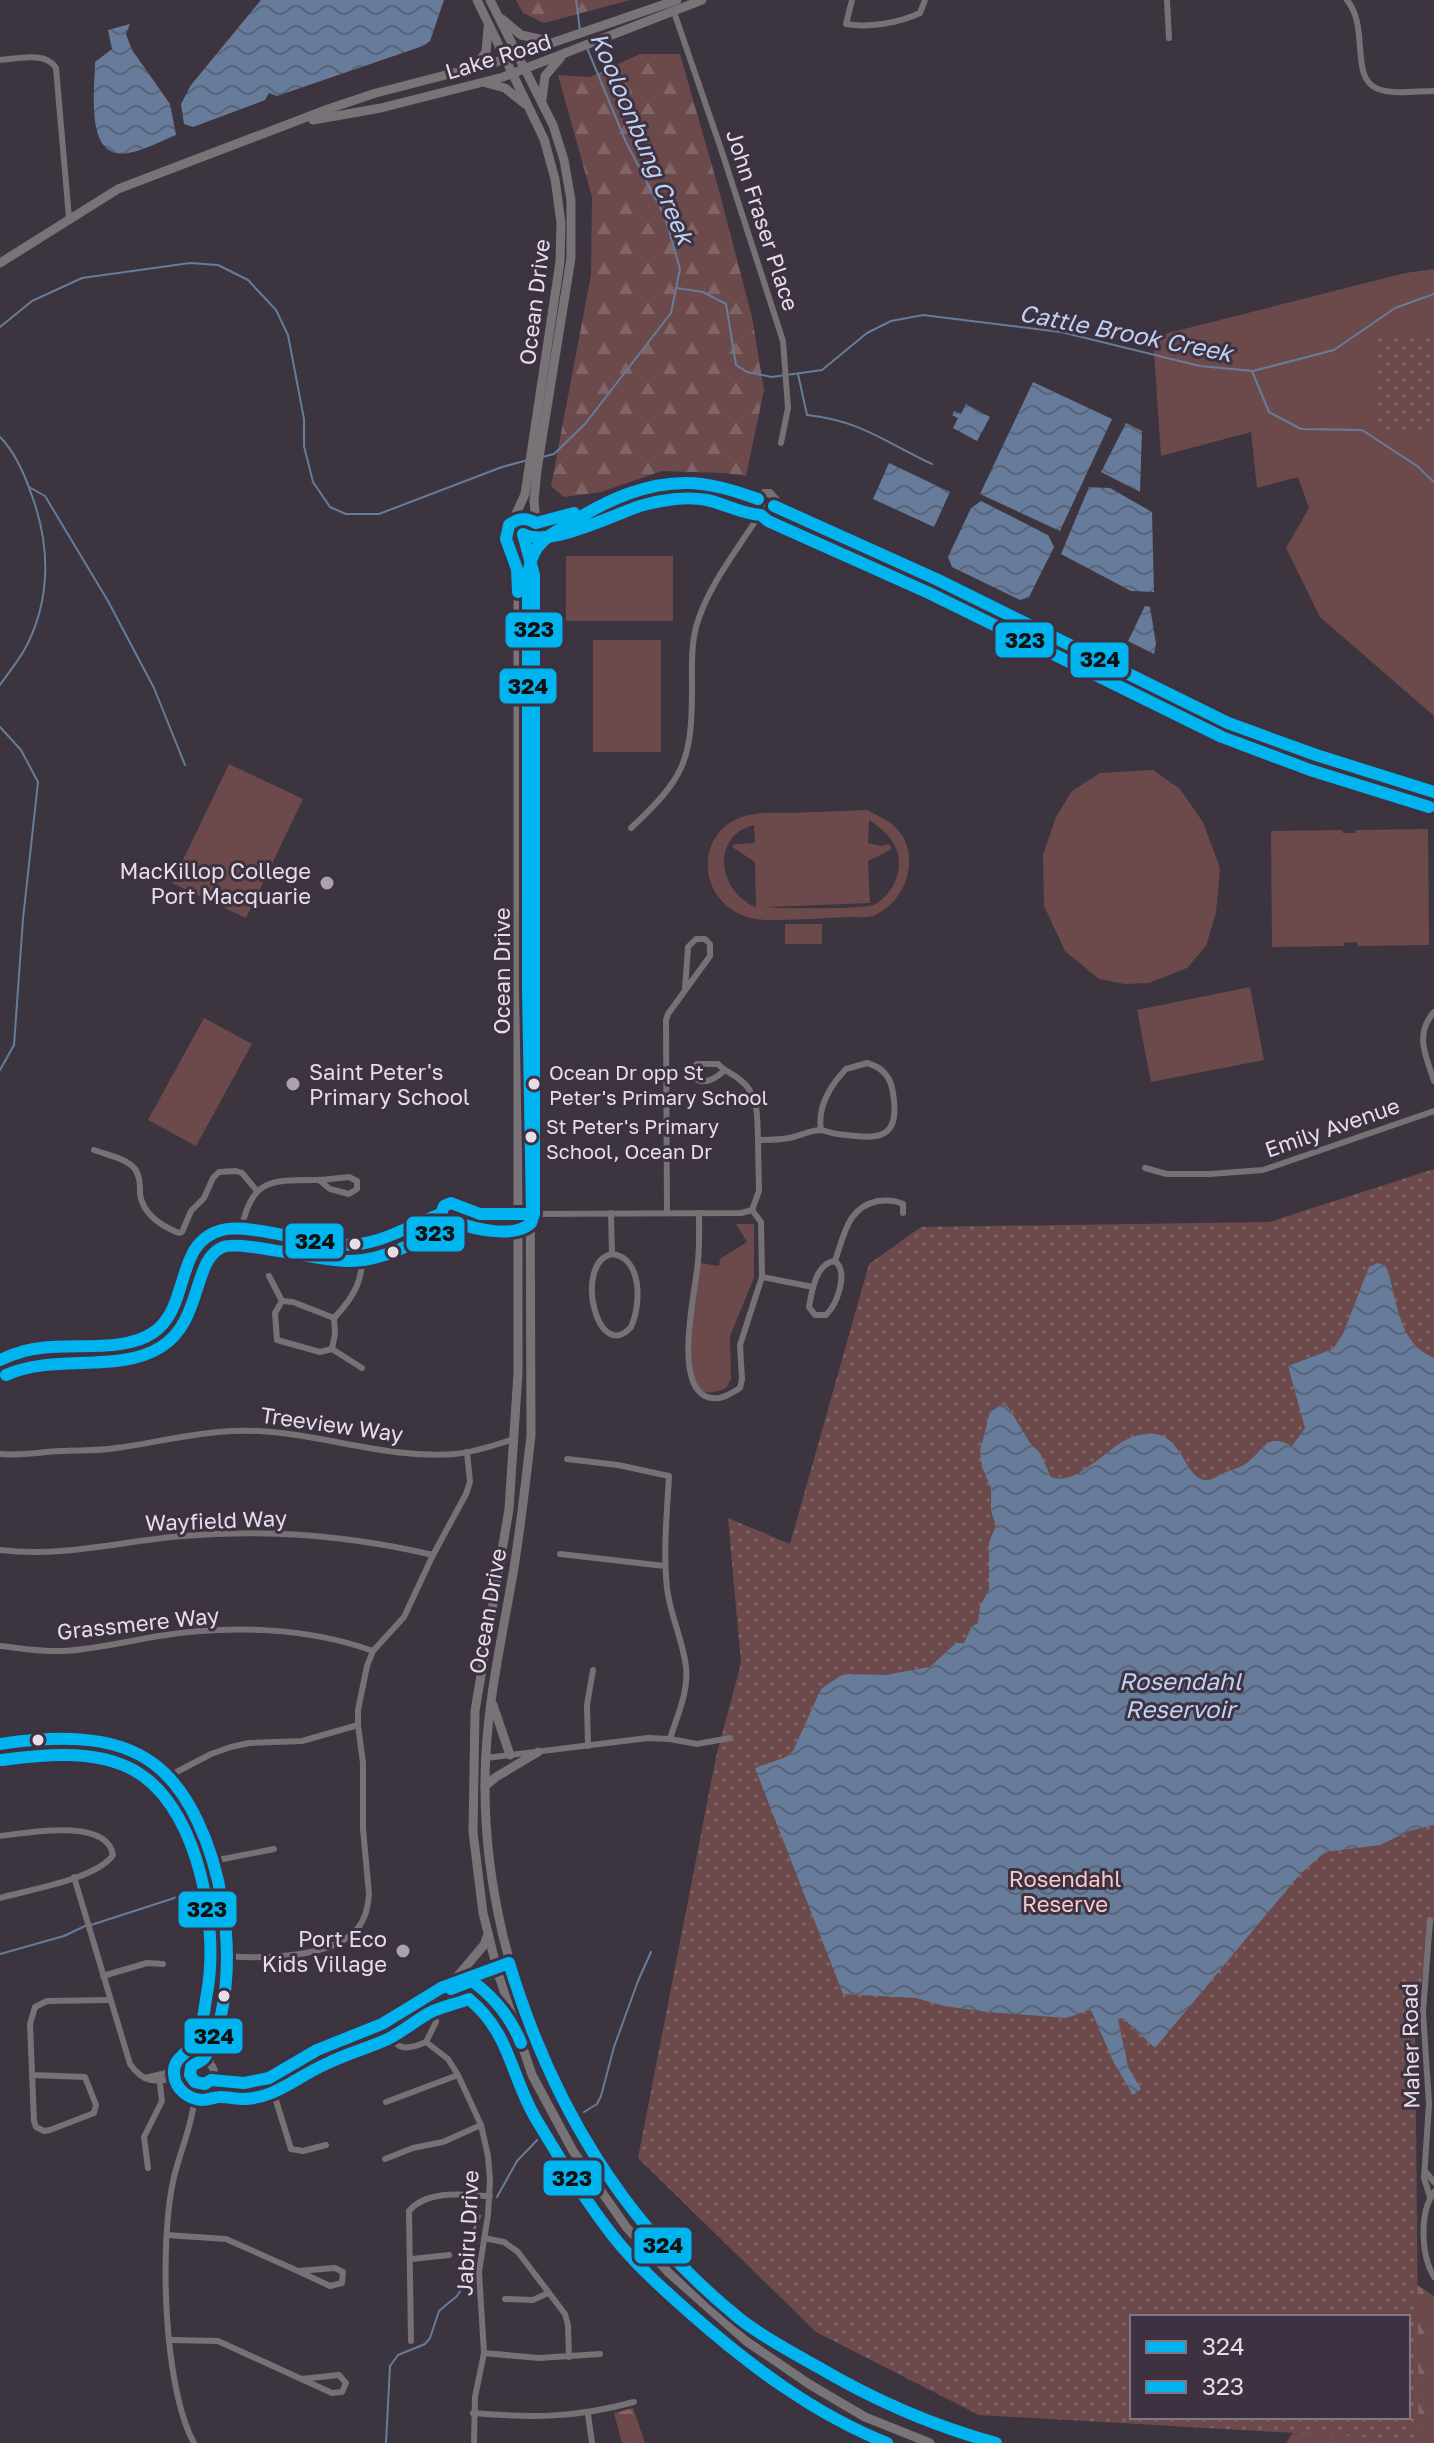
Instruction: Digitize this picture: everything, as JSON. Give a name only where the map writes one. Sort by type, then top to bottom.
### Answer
[{"type":"main road","name":"Ocean Drive","points":[[477,0],[530,109],[551,162],[562,240],[538,436]]},
{"type":"main road","name":"Ocean Drive","points":[[490,0],[553,125],[564,160],[571,200],[572,238],[532,472],[510,524]]},
{"type":"main road","name":"Lake Road","points":[[297,122],[381,108],[513,74],[702,0]]},
{"type":"main road","name":"Lake Road","points":[[0,263],[118,189],[376,93],[518,55],[673,1]]},
{"type":"main road","points":[[499,17],[526,38],[555,42]]},
{"type":"main road","points":[[473,68],[486,52],[488,24]]},
{"type":"main road","points":[[542,103],[545,76],[569,53]]},
{"type":"main road","points":[[484,82],[505,88],[530,109]]},
{"type":"main road","name":"Ocean Drive","points":[[532,472],[536,523]]},
{"type":"main road","points":[[523,518],[536,523],[541,533],[538,546],[524,554],[511,549],[506,536],[510,524],[523,518]]},
{"type":"main road","name":"Ocean Drive","points":[[538,546],[528,577],[531,1436],[517,1548],[491,1698],[485,1758],[490,1869],[510,1966],[542,2055],[594,2158],[664,2247],[696,2280],[741,2320],[821,2370],[894,2409],[971,2440],[996,2443]]},
{"type":"main road","name":"Ocean Drive","points":[[511,549],[518,575],[518,1373],[515,1439],[503,1551],[478,1684],[472,1759],[473,1832],[488,1934],[532,2075],[573,2151],[618,2216],[669,2273],[746,2341],[865,2417],[930,2443]]},
{"type":"main road","points":[[491,1698],[510,1755]]},
{"type":"main road","points":[[485,1786],[538,1752]]},
{"type":"main road","points":[[472,1759],[485,1758]]},
{"type":"main road","points":[[451,1984],[484,1945],[488,1934]]},
{"type":"main road","points":[[472,1981],[490,1996],[517,2030]]},
{"type":"street","points":[[852,0],[846,24],[860,27],[910,18],[920,13],[925,0]]},
{"type":"street","points":[[1167,0],[1169,38]]},
{"type":"street","points":[[1347,0],[1358,17],[1363,75],[1369,84],[1381,90],[1434,91]]},
{"type":"street","points":[[673,1],[674,12]]},
{"type":"street","name":"John Fraser Place","points":[[674,12],[783,341],[788,408],[781,443]]},
{"type":"street","points":[[0,60],[42,57],[53,62],[56,68],[69,218]]},
{"type":"street","points":[[536,523],[590,509],[638,490],[684,483],[709,484],[758,499],[763,509]]},
{"type":"street","points":[[758,499],[761,494],[770,493],[775,497],[774,506],[770,510],[763,509]]},
{"type":"street","points":[[774,506],[967,595],[1201,710],[1259,735],[1434,792]]},
{"type":"street","points":[[538,546],[553,531],[590,509]]},
{"type":"street","points":[[631,828],[669,791],[686,759],[691,738],[692,650],[696,625],[717,581],[763,509]]},
{"type":"street","points":[[667,1213],[666,1020],[710,956],[710,944],[705,939],[696,939],[688,947],[685,989]]},
{"type":"street","points":[[1434,1012],[1424,1025],[1422,1035],[1434,1081]]},
{"type":"street","points":[[758,1140],[785,1139],[821,1130],[855,1135],[888,1132],[895,1121],[896,1112],[892,1087],[885,1073],[867,1063],[846,1069],[819,1111],[821,1130]]},
{"type":"street","points":[[724,1071],[712,1080],[697,1081],[691,1070],[697,1064],[718,1064],[745,1084],[756,1100],[759,1191],[752,1210]]},
{"type":"street","name":"Emily Avenue","points":[[1145,1168],[1167,1174],[1263,1170],[1434,1111]]},
{"type":"street","points":[[94,1150],[134,1168],[146,1210],[151,1217],[179,1233],[219,1172],[242,1173],[257,1191]]},
{"type":"street","points":[[241,1230],[246,1208],[257,1191],[282,1180],[349,1177],[357,1181],[357,1189],[349,1194],[339,1193],[319,1180]]},
{"type":"street","points":[[835,1261],[851,1215],[861,1207],[882,1200],[900,1201],[904,1207],[903,1213]]},
{"type":"street","points":[[442,1218],[444,1206],[451,1203],[480,1214],[741,1213],[752,1210]]},
{"type":"street","points":[[462,1220],[463,1209]]},
{"type":"street","points":[[699,1213],[698,1268],[689,1346],[692,1380],[701,1394],[723,1398],[740,1388],[740,1345],[762,1277],[761,1222],[752,1210]]},
{"type":"street","points":[[611,1213],[612,1254]]},
{"type":"street","points":[[442,1218],[452,1226],[480,1214]]},
{"type":"street","points":[[0,1360],[29,1348],[126,1342],[149,1336],[171,1315],[189,1259],[200,1243],[221,1231],[241,1230],[322,1243],[364,1245],[442,1218]]},
{"type":"street","points":[[332,1349],[334,1318],[348,1304],[360,1283],[364,1245]]},
{"type":"street","points":[[612,1254],[629,1261],[635,1275],[636,1293],[631,1327],[615,1336],[603,1331],[597,1319],[592,1278],[596,1264],[612,1254]]},
{"type":"street","points":[[835,1261],[842,1268],[843,1275],[832,1308],[821,1317],[811,1312],[809,1307],[813,1287],[821,1267],[835,1261]]},
{"type":"street","points":[[269,1276],[282,1301]]},
{"type":"street","points":[[762,1277],[813,1287]]},
{"type":"street","points":[[282,1301],[293,1302],[334,1318]]},
{"type":"street","points":[[282,1301],[275,1313],[277,1340],[320,1352],[332,1349],[362,1368]]},
{"type":"street","name":"Treeview Way","points":[[0,1454],[32,1455],[112,1449],[182,1436],[249,1431],[315,1437],[405,1454],[467,1452],[515,1439]]},
{"type":"street","points":[[227,1956],[265,1957],[326,1947],[354,1933],[361,1922],[369,1894],[358,1710],[373,1651],[404,1617],[466,1494],[470,1482],[467,1452]]},
{"type":"street","points":[[567,1459],[618,1465],[669,1476],[665,1566],[670,1609],[683,1649],[687,1675],[681,1707],[670,1739]]},
{"type":"street","name":"Wayfield Way","points":[[0,1550],[70,1552],[185,1536],[272,1534],[376,1542],[433,1555]]},
{"type":"street","points":[[560,1554],[665,1566]]},
{"type":"street","name":"Grassmere Way","points":[[0,1646],[62,1651],[162,1636],[230,1631],[346,1641],[373,1651]]},
{"type":"street","points":[[588,1746],[587,1705],[593,1670]]},
{"type":"street","points":[[169,1776],[231,1747],[249,1743],[302,1741],[358,1725]]},
{"type":"street","points":[[485,1758],[648,1738],[697,1744],[730,1738]]},
{"type":"street","points":[[0,1744],[31,1740],[104,1743],[145,1758],[169,1776],[189,1804],[213,1861],[222,1901],[227,1956],[223,2005],[174,2176],[165,2274],[181,2415],[194,2443]]},
{"type":"street","points":[[0,1836],[62,1830],[87,1833],[108,1843],[113,1849],[110,1861],[91,1872],[0,1898]]},
{"type":"street","points":[[213,1861],[274,1849]]},
{"type":"street","points":[[74,1877],[130,2064],[151,2082],[160,2078],[201,2077],[253,2083],[269,2078],[317,2050],[382,2024],[451,1984],[510,1966]]},
{"type":"street","name":"Maher Road","points":[[1430,1920],[1423,2012],[1429,2104],[1424,2183],[1432,2194],[1426,2216],[1425,2244],[1428,2265],[1434,2277]]},
{"type":"street","points":[[103,1976],[147,1963],[163,1964]]},
{"type":"street","points":[[434,1993],[497,1970]]},
{"type":"street","points":[[382,2024],[401,2048],[426,2042],[436,2022],[434,1993]]},
{"type":"street","points":[[32,2075],[85,2077],[96,2105],[94,2113],[50,2130],[40,2130],[34,2121],[32,2075],[30,2024],[35,2007],[47,2001],[110,2000]]},
{"type":"street","name":"Jabiru Drive","points":[[426,2042],[448,2059],[458,2075],[481,2125],[488,2156],[490,2196],[479,2272],[484,2353],[473,2413],[474,2443]]},
{"type":"street","points":[[201,2077],[196,2062],[206,2062]]},
{"type":"street","points":[[386,2102],[458,2075]]},
{"type":"street","points":[[148,2168],[144,2137],[162,2101],[160,2078]]},
{"type":"street","points":[[269,2078],[291,2149],[303,2151],[326,2145]]},
{"type":"street","points":[[385,2159],[413,2148],[443,2142],[481,2125]]},
{"type":"street","points":[[1425,2171],[1434,2182]]},
{"type":"street","points":[[411,2341],[409,2216],[412,2207],[439,2196],[490,2196]]},
{"type":"street","points":[[167,2235],[226,2239],[330,2286],[342,2283],[344,2278],[343,2272],[335,2268],[298,2271]]},
{"type":"street","points":[[484,2238],[512,2246],[567,2319],[569,2357]]},
{"type":"street","points":[[412,2259],[449,2255]]},
{"type":"street","points":[[505,2299],[533,2300],[548,2293]]},
{"type":"street","points":[[171,2340],[218,2341],[326,2391],[339,2394],[346,2383],[339,2375],[301,2379]]},
{"type":"street","points":[[484,2353],[539,2358],[600,2354]]},
{"type":"street","points":[[473,2413],[536,2417],[588,2414],[634,2402]]},
{"type":"street","points":[[588,2414],[592,2443]]},
{"type":"green space","points":[[516,0],[630,0],[544,23],[523,13]]},
{"type":"green space","points":[[640,54],[680,54],[752,317],[764,390],[746,476],[662,471],[601,492],[564,497],[551,486],[591,275],[592,197],[558,75],[590,77]]},
{"type":"green space","points":[[1434,269],[1434,716],[1320,617],[1286,548],[1309,508],[1298,477],[1257,488],[1251,432],[1161,456],[1153,337],[1405,273]]},
{"type":"green space","points":[[1378,336],[1434,336],[1434,433],[1377,432]]},
{"type":"green space","points":[[566,556],[673,556],[673,621],[566,621]]},
{"type":"green space","points":[[593,640],[661,640],[661,752],[593,752]]},
{"type":"green space","points":[[229,764],[303,799],[246,918],[172,883]]},
{"type":"green space","points":[[1153,770],[1180,789],[1203,822],[1220,868],[1216,913],[1206,946],[1187,968],[1149,983],[1125,984],[1099,979],[1065,951],[1044,906],[1043,855],[1056,817],[1072,791],[1100,773]]},
{"type":"green space","points":[[867,810],[890,823],[902,836],[908,848],[909,862],[907,875],[895,900],[873,916],[769,920],[745,916],[727,906],[715,892],[709,874],[708,856],[714,839],[726,825],[755,814]],"holes":[[[869,820],[890,838],[899,858],[897,877],[881,900],[873,905],[854,907],[766,907],[870,903],[868,861],[891,847],[889,844],[868,843]],[[754,825],[755,843],[735,844],[732,847],[755,862],[756,907],[743,900],[733,889],[724,864],[730,840]]]},
{"type":"green space","points":[[1428,829],[1429,945],[1358,946],[1357,942],[1344,943],[1344,946],[1272,947],[1271,831],[1342,830],[1343,833],[1355,833],[1356,830]]},
{"type":"green space","points":[[785,924],[822,924],[822,944],[785,944]]},
{"type":"green space","points":[[1250,987],[1264,1060],[1151,1082],[1137,1010]]},
{"type":"green space","points":[[204,1018],[252,1044],[196,1146],[148,1120]]},
{"type":"green space","name":"Rosendahl Reserve","points":[[1434,1169],[1434,1921],[1415,2012],[1419,2440],[979,2415],[816,2332],[638,2158],[716,1757],[741,1663],[728,1518],[790,1544],[869,1264],[921,1227],[1269,1222]]},
{"type":"green space","points":[[736,1224],[754,1224],[754,1278],[730,1336],[731,1379],[726,1388],[707,1392],[697,1387],[690,1364],[691,1328],[700,1263],[719,1266],[720,1259],[747,1242]]},
{"type":"green space","points":[[1406,2278],[1434,2296],[1434,2443],[1286,2443],[1302,2419],[1410,2419],[1410,2315],[1407,2315]]},
{"type":"green space","points":[[633,2408],[645,2443],[622,2443],[614,2413]]},
{"type":"water","points":[[261,0],[444,0],[430,41],[423,46],[277,96],[269,93],[265,100],[193,127],[184,124],[181,104],[191,85]]},
{"type":"water","points":[[130,24],[126,34],[132,50],[170,104],[176,135],[135,152],[115,153],[105,146],[98,135],[94,105],[95,62],[112,49],[108,30]]},
{"type":"water","points":[[1033,382],[1112,419],[1060,531],[980,494]]},
{"type":"water","points":[[966,404],[990,417],[977,441],[953,428],[958,418],[952,415],[954,411],[961,414]]},
{"type":"water","points":[[1126,423],[1142,431],[1140,492],[1101,472]]},
{"type":"water","points":[[889,463],[950,492],[934,527],[873,499]]},
{"type":"water","points":[[1089,487],[1110,488],[1152,512],[1154,592],[1131,591],[1061,554]]},
{"type":"water","points":[[981,501],[1048,535],[1054,547],[1029,597],[1020,600],[952,567],[948,557],[971,508]]},
{"type":"water","points":[[1145,606],[1150,607],[1156,644],[1154,654],[1128,641]]},
{"type":"water","name":"Rosendahl Reservoir","points":[[1378,1263],[1386,1266],[1406,1331],[1422,1351],[1434,1358],[1434,1825],[1409,1831],[1380,1845],[1325,1852],[1300,1874],[1155,2048],[1123,2018],[1118,2019],[1128,2067],[1141,2089],[1133,2095],[1114,2063],[1091,2010],[1066,2018],[944,2006],[916,1998],[843,1994],[755,1768],[786,1757],[793,1751],[821,1689],[840,1676],[884,1675],[930,1667],[956,1643],[964,1643],[972,1626],[978,1623],[980,1606],[989,1590],[989,1543],[996,1525],[991,1511],[991,1488],[982,1467],[980,1451],[990,1412],[1000,1405],[1008,1407],[1030,1443],[1040,1453],[1051,1477],[1071,1477],[1120,1443],[1148,1433],[1161,1435],[1171,1442],[1198,1477],[1211,1479],[1244,1465],[1266,1444],[1277,1441],[1292,1446],[1305,1428],[1288,1366],[1333,1349],[1343,1334],[1369,1267]]},
{"type":"waterway","name":"Kooloonbung Creek","points":[[576,0],[580,30]]},
{"type":"waterway","name":"Kooloonbung Creek","points":[[542,457],[554,454],[585,424],[671,313],[680,269],[665,217],[626,142],[587,48]]},
{"type":"waterway","name":"Kooloonbung Creek","points":[[0,327],[32,301],[82,278],[190,263],[218,265],[248,280],[276,310],[288,335],[304,419],[304,446],[313,482],[330,507],[346,514],[379,514],[528,460]]},
{"type":"waterway","name":"Cattle Brook Creek","points":[[677,288],[703,292],[726,304],[736,365],[747,372],[772,377],[822,370],[867,333],[891,321],[923,315],[1061,332],[1200,366],[1253,371],[1334,350],[1395,308],[1434,294]]},
{"type":"waterway","points":[[1252,371],[1269,412],[1301,429],[1362,430],[1417,466],[1434,482]]},
{"type":"waterway","points":[[798,374],[807,415],[858,427],[932,464]]},
{"type":"waterway","name":"Kooloonbung Creek","points":[[0,437],[11,450],[26,480],[38,515],[45,552],[44,590],[35,627],[24,650],[0,685]]},
{"type":"waterway","points":[[29,487],[45,496],[108,601],[154,688],[185,765]]},
{"type":"waterway","name":"Kooloonbung Creek","points":[[0,727],[21,750],[38,782],[23,919],[14,1045],[0,1070]]},
{"type":"waterway","points":[[91,1925],[193,1892]]},
{"type":"waterway","points":[[0,1954],[64,1936],[85,1926]]},
{"type":"waterway","points":[[584,2112],[597,2104],[601,2096],[614,2047],[651,1952]]},
{"type":"waterway","points":[[497,2197],[517,2161],[545,2132]]},
{"type":"waterway","points":[[386,2443],[390,2366],[398,2355],[425,2344],[439,2311],[462,2288],[467,2245],[480,2216]]},
{"type":"transit line","name":"324","points":[[0,1360],[35,1349],[129,1343],[154,1332],[166,1321],[173,1307],[196,1247],[222,1230],[248,1229],[343,1245],[381,1239],[441,1214],[444,1206],[451,1203],[480,1214],[532,1214],[528,990],[528,577],[533,555],[556,532],[602,505],[643,489],[695,483],[758,499]]},
{"type":"transit line","name":"323","points":[[6,1375],[45,1365],[126,1360],[161,1347],[184,1322],[206,1264],[223,1247],[247,1246],[337,1260],[363,1260],[400,1249],[448,1229],[455,1222],[505,1232],[524,1228],[531,1223],[534,1214],[534,575],[523,534],[534,537],[564,534],[640,506],[674,499],[707,500],[761,515],[768,521],[929,593],[1222,737],[1310,770],[1429,807]]},
{"type":"transit line","name":"324","points":[[774,506],[936,579],[1228,723],[1434,792]]},
{"type":"transit line","name":"324","points":[[518,592],[517,569],[506,539],[509,525],[519,520],[536,523],[574,513]]},
{"type":"transit line","name":"324","points":[[0,1744],[80,1739],[119,1746],[154,1764],[178,1788],[198,1821],[222,1902],[227,1945],[225,1987],[218,2025],[205,2057],[191,2067],[190,2075],[195,2082],[244,2083],[269,2078],[317,2050],[382,2024],[441,1988],[509,1963],[547,2065],[597,2159],[661,2244],[699,2283],[749,2326],[839,2379],[927,2420],[996,2443]]},
{"type":"transit line","name":"323","points":[[2,1760],[75,1755],[111,1761],[143,1776],[163,1794],[179,1818],[201,1876],[210,1938],[210,1967],[201,2027],[196,2040],[177,2061],[174,2069],[175,2079],[183,2092],[202,2100],[266,2095],[334,2060],[388,2039],[429,2013],[469,1999],[494,2026],[527,2103],[563,2164],[602,2222],[631,2256],[690,2313],[783,2387],[834,2418],[887,2443]]},
{"type":"transit line","name":"324","points":[[451,1989],[472,1981],[501,2009],[521,2043]]},
{"type":"place","name":"MacKillop College Port Macquarie","points":[[327,883]]},
{"type":"place","name":"Saint Peter's Primary School","points":[[293,1084]]},
{"type":"place","name":"Ocean Dr opp St Peter's Primary School","points":[[534,1084]]},
{"type":"place","name":"St Peter's Primary School, Ocean Dr","points":[[531,1137]]},
{"type":"place","name":"Port Eco Kids Village","points":[[403,1951]]}]
